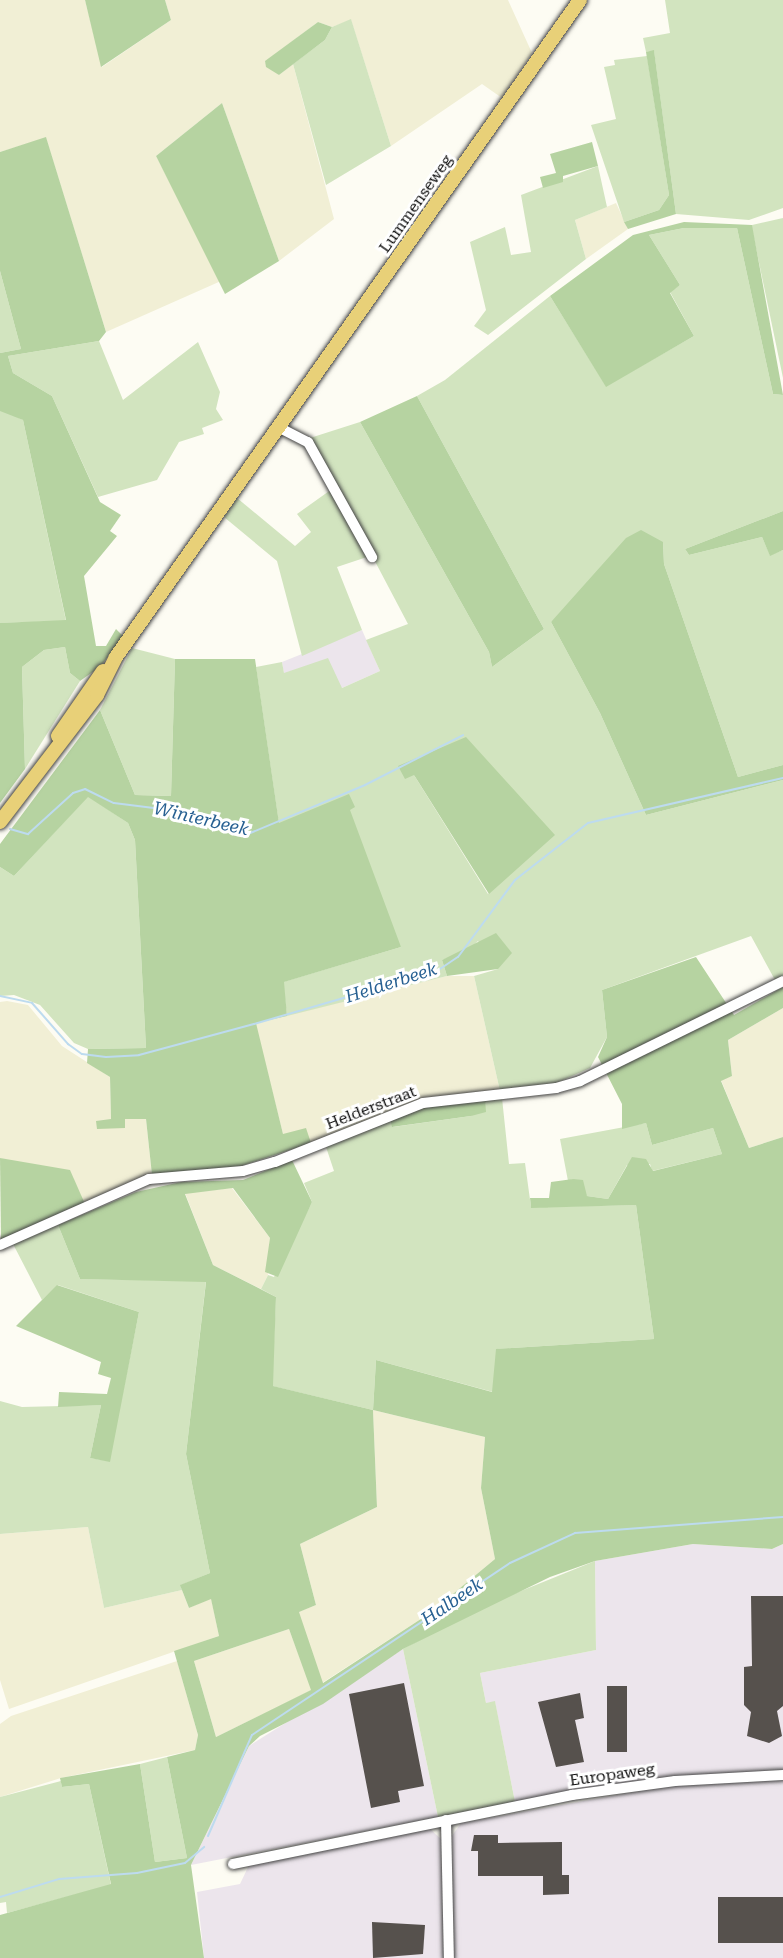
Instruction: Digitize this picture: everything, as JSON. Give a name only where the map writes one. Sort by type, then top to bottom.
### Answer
[{"type":"main road","name":"Lummenseweg","points":[[0,822],[52,749],[69,714],[115,660],[580,0]]},
{"type":"street","points":[[278,427],[308,442],[372,557]]},
{"type":"street","name":"Helderstraat","points":[[0,1245],[149,1179],[264,1165],[423,1103],[580,1081],[783,981]]},
{"type":"street","name":"Europaweg","points":[[233,1864],[446,1820],[626,1787],[783,1775]]},
{"type":"street","points":[[446,1820],[449,1958]]},
{"type":"shaded area","points":[[0,0],[85,0],[102,67],[171,20],[165,0],[508,0],[532,53],[502,98],[482,84],[391,146],[351,20],[332,27],[318,22],[265,62],[279,75],[293,64],[334,219],[279,261],[222,103],[156,156],[221,281],[106,332],[46,138],[0,152]]},
{"type":"shaded area","points":[[616,203],[628,229],[586,259],[575,220]]},
{"type":"shaded area","points":[[362,630],[380,671],[342,688],[303,668],[284,674],[282,662]]},
{"type":"shaded area","points":[[447,976],[474,976],[500,1091],[421,1099],[311,1143],[283,1134],[255,1023]]},
{"type":"shaded area","points":[[0,1002],[28,1005],[62,1046],[110,1077],[111,1119],[125,1127],[125,1119],[146,1119],[152,1175],[85,1204],[0,1158]]},
{"type":"shaded area","points":[[783,1008],[783,1137],[749,1148],[721,1080],[732,1076],[728,1040]]},
{"type":"shaded area","points":[[232,1188],[270,1238],[268,1275],[261,1289],[213,1265],[185,1193]]},
{"type":"shaded area","points":[[373,1410],[485,1437],[481,1488],[495,1559],[430,1613],[322,1683],[298,1612],[316,1605],[300,1544],[377,1507]]},
{"type":"shaded area","points":[[88,1527],[104,1608],[182,1590],[189,1608],[211,1598],[219,1636],[9,1709],[0,1680],[0,1534]]},
{"type":"shaded area","points":[[693,1544],[772,1549],[783,1544],[783,1770],[652,1779],[515,1802],[495,1702],[486,1703],[480,1673],[596,1650],[595,1561]]},
{"type":"shaded area","points":[[289,1629],[312,1690],[216,1737],[194,1661]]},
{"type":"shaded area","points":[[403,1649],[438,1817],[191,1865],[249,1746]]},
{"type":"shaded area","points":[[177,1661],[198,1735],[195,1750],[61,1778],[0,1797],[0,1724],[11,1716]]},
{"type":"shaded area","points":[[783,1779],[783,1958],[454,1958],[452,1836],[461,1823],[662,1787]]},
{"type":"shaded area","points":[[430,1829],[441,1839],[444,1958],[204,1958],[197,1892],[240,1884],[250,1863]]},
{"type":"green space","points":[[85,0],[165,0],[171,20],[101,67]]},
{"type":"green space","points":[[665,0],[783,0],[783,208],[749,220],[676,214],[654,51],[646,52],[643,38],[670,33]]},
{"type":"green space","points":[[351,19],[391,146],[326,185],[293,64],[325,40],[332,27]]},
{"type":"green space","points":[[318,22],[332,27],[325,40],[279,75],[266,67],[265,61]]},
{"type":"green space","points":[[654,50],[676,214],[628,229],[624,222],[659,210],[669,195],[646,52]]},
{"type":"green space","points":[[647,56],[669,195],[659,210],[624,222],[591,125],[616,119],[604,67],[615,65],[614,60]]},
{"type":"green space","points":[[222,103],[279,261],[225,294],[156,156]]},
{"type":"green space","points":[[46,137],[106,332],[99,341],[8,356],[13,373],[52,396],[100,502],[121,515],[110,531],[117,536],[84,576],[96,646],[106,646],[116,629],[123,636],[101,666],[80,681],[70,673],[65,647],[44,650],[22,667],[25,769],[0,803],[0,623],[66,620],[23,420],[0,411],[0,353],[21,349],[0,271],[0,152]]},
{"type":"green space","points":[[592,142],[598,166],[563,176],[563,182],[543,188],[540,177],[556,173],[550,154]]},
{"type":"green space","points":[[598,166],[607,207],[575,220],[586,259],[488,335],[474,326],[486,310],[470,242],[505,227],[511,255],[531,252],[521,195]]},
{"type":"green space","points":[[783,218],[783,378],[752,225]]},
{"type":"green space","points":[[684,222],[752,225],[783,395],[773,394],[737,228],[684,228],[649,235],[680,285],[670,293],[694,336],[606,387],[550,296],[633,235]]},
{"type":"green space","points":[[684,228],[737,228],[773,394],[783,395],[783,511],[685,549],[689,555],[762,537],[770,555],[783,550],[783,765],[738,777],[664,564],[663,542],[551,622],[600,713],[646,815],[783,780],[783,976],[775,980],[751,936],[602,990],[607,1037],[590,1068],[554,1084],[500,1091],[474,976],[498,969],[478,941],[468,951],[442,960],[447,976],[287,1016],[283,982],[401,947],[279,824],[256,667],[282,662],[284,673],[328,658],[342,688],[380,671],[366,640],[408,624],[310,438],[360,422],[489,652],[492,667],[544,629],[417,396],[445,380],[550,296],[606,386],[694,336],[670,292],[680,285],[649,235]],"holes":[[[414,775],[510,873],[488,894]]]},
{"type":"green space","points":[[0,271],[21,349],[0,353]]},
{"type":"green space","points":[[99,341],[123,400],[198,342],[220,392],[216,409],[223,420],[202,428],[204,434],[179,442],[157,480],[98,497],[52,396],[13,373],[8,356]]},
{"type":"green space","points":[[417,396],[544,629],[492,667],[489,652],[360,422]]},
{"type":"green space","points":[[4,410],[23,420],[66,621],[0,623],[0,411]]},
{"type":"green space","points":[[332,489],[367,557],[337,567],[362,630],[302,656],[277,561],[224,517],[237,498],[295,546],[311,532],[297,514]]},
{"type":"green space","points":[[783,511],[783,550],[770,556],[762,537],[689,555],[685,549]]},
{"type":"green space","points":[[641,530],[663,542],[664,564],[738,777],[783,765],[783,780],[646,815],[600,713],[551,622],[626,538]]},
{"type":"green space","points":[[65,647],[70,673],[80,681],[25,769],[22,667],[44,650]]},
{"type":"green space","points":[[132,648],[175,659],[171,796],[135,795],[100,710]]},
{"type":"green space","points":[[175,659],[255,659],[279,823],[349,794],[355,807],[350,810],[401,947],[284,982],[287,1016],[256,1023],[283,1134],[306,1128],[311,1143],[238,1167],[152,1175],[146,1119],[125,1119],[125,1128],[97,1129],[96,1121],[111,1119],[110,1077],[87,1063],[88,1049],[146,1048],[135,840],[128,823],[88,797],[14,876],[0,867],[0,844],[100,710],[135,795],[171,796]]},
{"type":"green space","points":[[466,737],[555,835],[489,894],[414,775],[405,779],[398,766]]},
{"type":"green space","points":[[88,796],[128,823],[135,840],[146,1048],[88,1049],[74,1043],[40,1005],[14,995],[0,996],[0,867],[14,876]]},
{"type":"green space","points":[[496,933],[512,953],[498,969],[447,976],[442,960]]},
{"type":"green space","points":[[696,957],[734,1015],[783,987],[783,1008],[728,1040],[732,1076],[721,1081],[749,1148],[783,1137],[783,1544],[772,1549],[693,1544],[595,1561],[550,1577],[403,1649],[323,1704],[260,1736],[249,1746],[191,1865],[204,1958],[0,1958],[0,1915],[111,1884],[89,1784],[62,1787],[60,1778],[140,1764],[155,1862],[187,1858],[167,1757],[195,1750],[198,1735],[174,1651],[219,1636],[211,1599],[189,1608],[180,1585],[210,1573],[186,1454],[206,1282],[80,1279],[58,1225],[136,1192],[181,1182],[243,1180],[292,1160],[312,1202],[278,1277],[265,1272],[270,1238],[233,1188],[185,1194],[213,1265],[276,1297],[273,1386],[373,1410],[376,1360],[492,1392],[496,1349],[654,1339],[636,1205],[531,1208],[530,1198],[549,1198],[551,1182],[573,1179],[583,1180],[587,1196],[608,1199],[632,1157],[646,1159],[653,1171],[722,1154],[713,1128],[652,1145],[646,1123],[622,1129],[622,1104],[598,1057],[607,1037],[602,990]],"holes":[[[373,1410],[485,1437],[481,1488],[495,1559],[430,1613],[323,1683],[299,1612],[316,1605],[300,1544],[377,1507]],[[289,1629],[311,1690],[216,1737],[194,1661]]]},
{"type":"green space","points":[[502,1098],[509,1164],[525,1163],[531,1207],[636,1205],[654,1339],[497,1349],[493,1392],[376,1360],[373,1410],[272,1386],[276,1297],[261,1289],[268,1275],[274,1277],[312,1202],[304,1183],[334,1171],[326,1147],[390,1118],[393,1127],[471,1116],[485,1099]]},
{"type":"green space","points":[[485,1099],[486,1112],[392,1127],[390,1118],[431,1106]]},
{"type":"green space","points":[[646,1123],[652,1145],[713,1128],[722,1154],[652,1171],[650,1164],[627,1165],[608,1199],[587,1196],[573,1179],[568,1181],[560,1139]]},
{"type":"green space","points":[[0,1158],[70,1170],[85,1204],[1,1240]]},
{"type":"green space","points":[[58,1225],[80,1279],[206,1281],[186,1454],[210,1573],[181,1585],[182,1590],[104,1608],[88,1527],[0,1534],[0,1401],[22,1407],[101,1405],[90,1458],[109,1461],[139,1312],[58,1285],[42,1300],[12,1242]]},
{"type":"green space","points":[[57,1285],[139,1312],[110,1462],[90,1458],[101,1405],[58,1407],[59,1392],[107,1394],[111,1378],[98,1374],[101,1362],[16,1326]]},
{"type":"green space","points":[[595,1561],[596,1650],[480,1673],[486,1703],[495,1701],[515,1802],[438,1817],[403,1649],[484,1606]]},
{"type":"green space","points":[[167,1757],[187,1858],[155,1862],[140,1764]]},
{"type":"green space","points":[[61,1781],[62,1787],[89,1784],[111,1885],[7,1913],[6,1902],[0,1903],[0,1797]]},
{"type":"building","points":[[751,1596],[783,1596],[783,1706],[777,1711],[782,1736],[769,1743],[747,1736],[751,1712],[744,1705],[744,1667],[752,1666]]},
{"type":"building","points":[[404,1683],[424,1786],[398,1791],[400,1802],[371,1808],[349,1694]]},
{"type":"building","points":[[607,1686],[627,1686],[627,1752],[607,1752]]},
{"type":"building","points":[[580,1693],[584,1718],[575,1720],[584,1762],[556,1767],[538,1702]]},
{"type":"building","points":[[474,1835],[498,1835],[498,1843],[562,1842],[562,1875],[569,1875],[569,1894],[543,1895],[543,1876],[478,1876],[478,1851],[471,1851]]},
{"type":"building","points":[[718,1897],[783,1897],[783,1943],[718,1943]]},
{"type":"building","points":[[372,1922],[425,1925],[423,1954],[373,1958]]},
{"type":"waterway","name":"Winterbeek","points":[[10,829],[28,834],[73,793],[85,789],[114,803],[177,811],[248,834],[365,785],[463,735]]},
{"type":"waterway","name":"Helderbeek","points":[[0,996],[32,1003],[68,1044],[82,1054],[106,1057],[139,1055],[254,1024],[437,971],[458,957],[515,880],[588,823],[783,778]]},
{"type":"waterway","name":"Halbeek","points":[[208,1836],[252,1735],[510,1563],[575,1533],[783,1517]]},
{"type":"waterway","name":"Halbeek","points":[[0,1897],[59,1879],[137,1873],[185,1863],[204,1847]]}]
